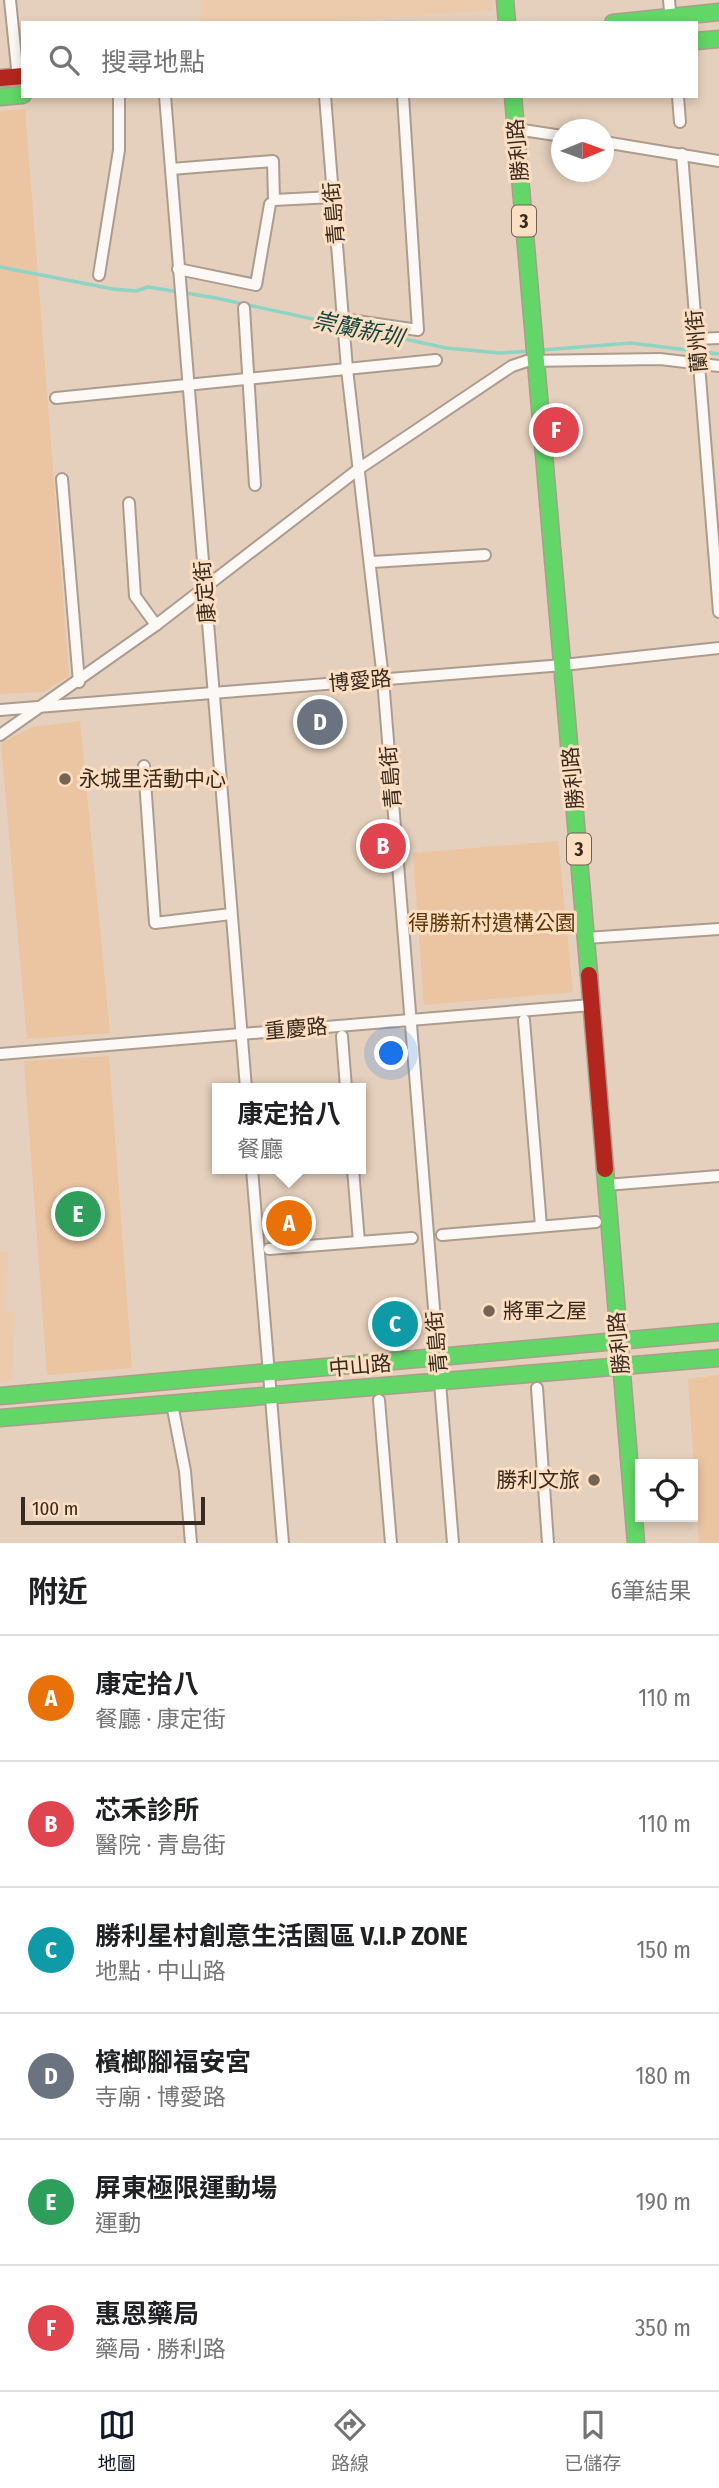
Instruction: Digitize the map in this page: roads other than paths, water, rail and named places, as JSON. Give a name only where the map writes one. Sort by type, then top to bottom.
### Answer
[{"type":"street","points":[[10,0],[15,78]]},
{"type":"street","points":[[505,0],[507,21]]},
{"type":"street","points":[[625,21],[671,13],[719,12]]},
{"type":"street","points":[[698,41],[719,39]]},
{"type":"street","points":[[0,97],[21,95]]},
{"type":"street","points":[[99,275],[119,150],[119,98]]},
{"type":"street","name":"康定街","points":[[165,98],[246,1083]]},
{"type":"street","name":"青島街","points":[[325,98],[347,369],[372,562],[383,679],[453,1543]]},
{"type":"street","points":[[343,319],[418,330],[403,98]]},
{"type":"street","name":"勝利路","points":[[513,98],[636,1543]]},
{"type":"street","points":[[678,98],[681,122]]},
{"type":"street","points":[[516,129],[551,134]]},
{"type":"street","points":[[614,144],[719,161]]},
{"type":"street","name":"蘭州街","points":[[682,154],[719,612]]},
{"type":"street","points":[[171,169],[273,161],[274,200],[333,197]]},
{"type":"street","points":[[178,269],[256,285],[270,204]]},
{"type":"street","points":[[244,308],[255,485]]},
{"type":"street","points":[[0,735],[45,706],[205,589],[360,468],[512,366],[537,354],[660,359],[698,351],[719,338]]},
{"type":"street","points":[[698,351],[719,366]]},
{"type":"street","points":[[56,398],[436,360]]},
{"type":"street","points":[[62,480],[79,681]]},
{"type":"street","points":[[129,503],[135,596],[156,625]]},
{"type":"street","points":[[372,562],[485,555]]},
{"type":"street","name":"博愛路","points":[[0,710],[563,665],[719,648]]},
{"type":"street","points":[[144,766],[155,923],[231,914]]},
{"type":"street","points":[[586,938],[719,929]]},
{"type":"street","name":"重慶路","points":[[0,1054],[592,1005]]},
{"type":"street","points":[[524,1020],[541,1226]]},
{"type":"street","points":[[342,1036],[346,1083]]},
{"type":"street","points":[[253,1174],[283,1543]]},
{"type":"street","points":[[353,1174],[359,1242]]},
{"type":"street","points":[[606,1185],[719,1176]]},
{"type":"street","points":[[442,1235],[596,1222]]},
{"type":"street","points":[[269,1249],[412,1238]]},
{"type":"street","name":"中山路","points":[[0,1396],[719,1332]]},
{"type":"street","name":"中山路","points":[[0,1418],[719,1358]]},
{"type":"street","points":[[537,1388],[548,1543]]},
{"type":"street","points":[[379,1401],[391,1543]]},
{"type":"street","points":[[172,1404],[186,1471],[191,1543]]},
{"type":"waterway","name":"崇蘭新圳","points":[[0,267],[113,289],[136,291],[148,287],[216,298],[446,348],[500,353],[531,351]]},
{"type":"waterway","name":"崇蘭新圳","points":[[542,350],[631,343],[719,354]]},
{"type":"place","name":"惠恩藥局","points":[[556,430]]},
{"type":"place","name":"檳榔腳福安宮","points":[[320,722]]},
{"type":"place","name":"永城里活動中心","points":[[65,779]]},
{"type":"place","name":"芯禾診所","points":[[383,846]]},
{"type":"place","name":"屏東極限運動場","points":[[78,1214]]},
{"type":"place","name":"康定拾八","points":[[289,1223]]},
{"type":"place","name":"將軍之屋","points":[[489,1311]]},
{"type":"place","name":"勝利星村創意生活園區 V.I.P ZONE","points":[[395,1324]]},
{"type":"place","name":"勝利文旅","points":[[594,1480]]},
{"type":"park label","name":"得勝新村遺構公園","points":[[492,923]]}]
